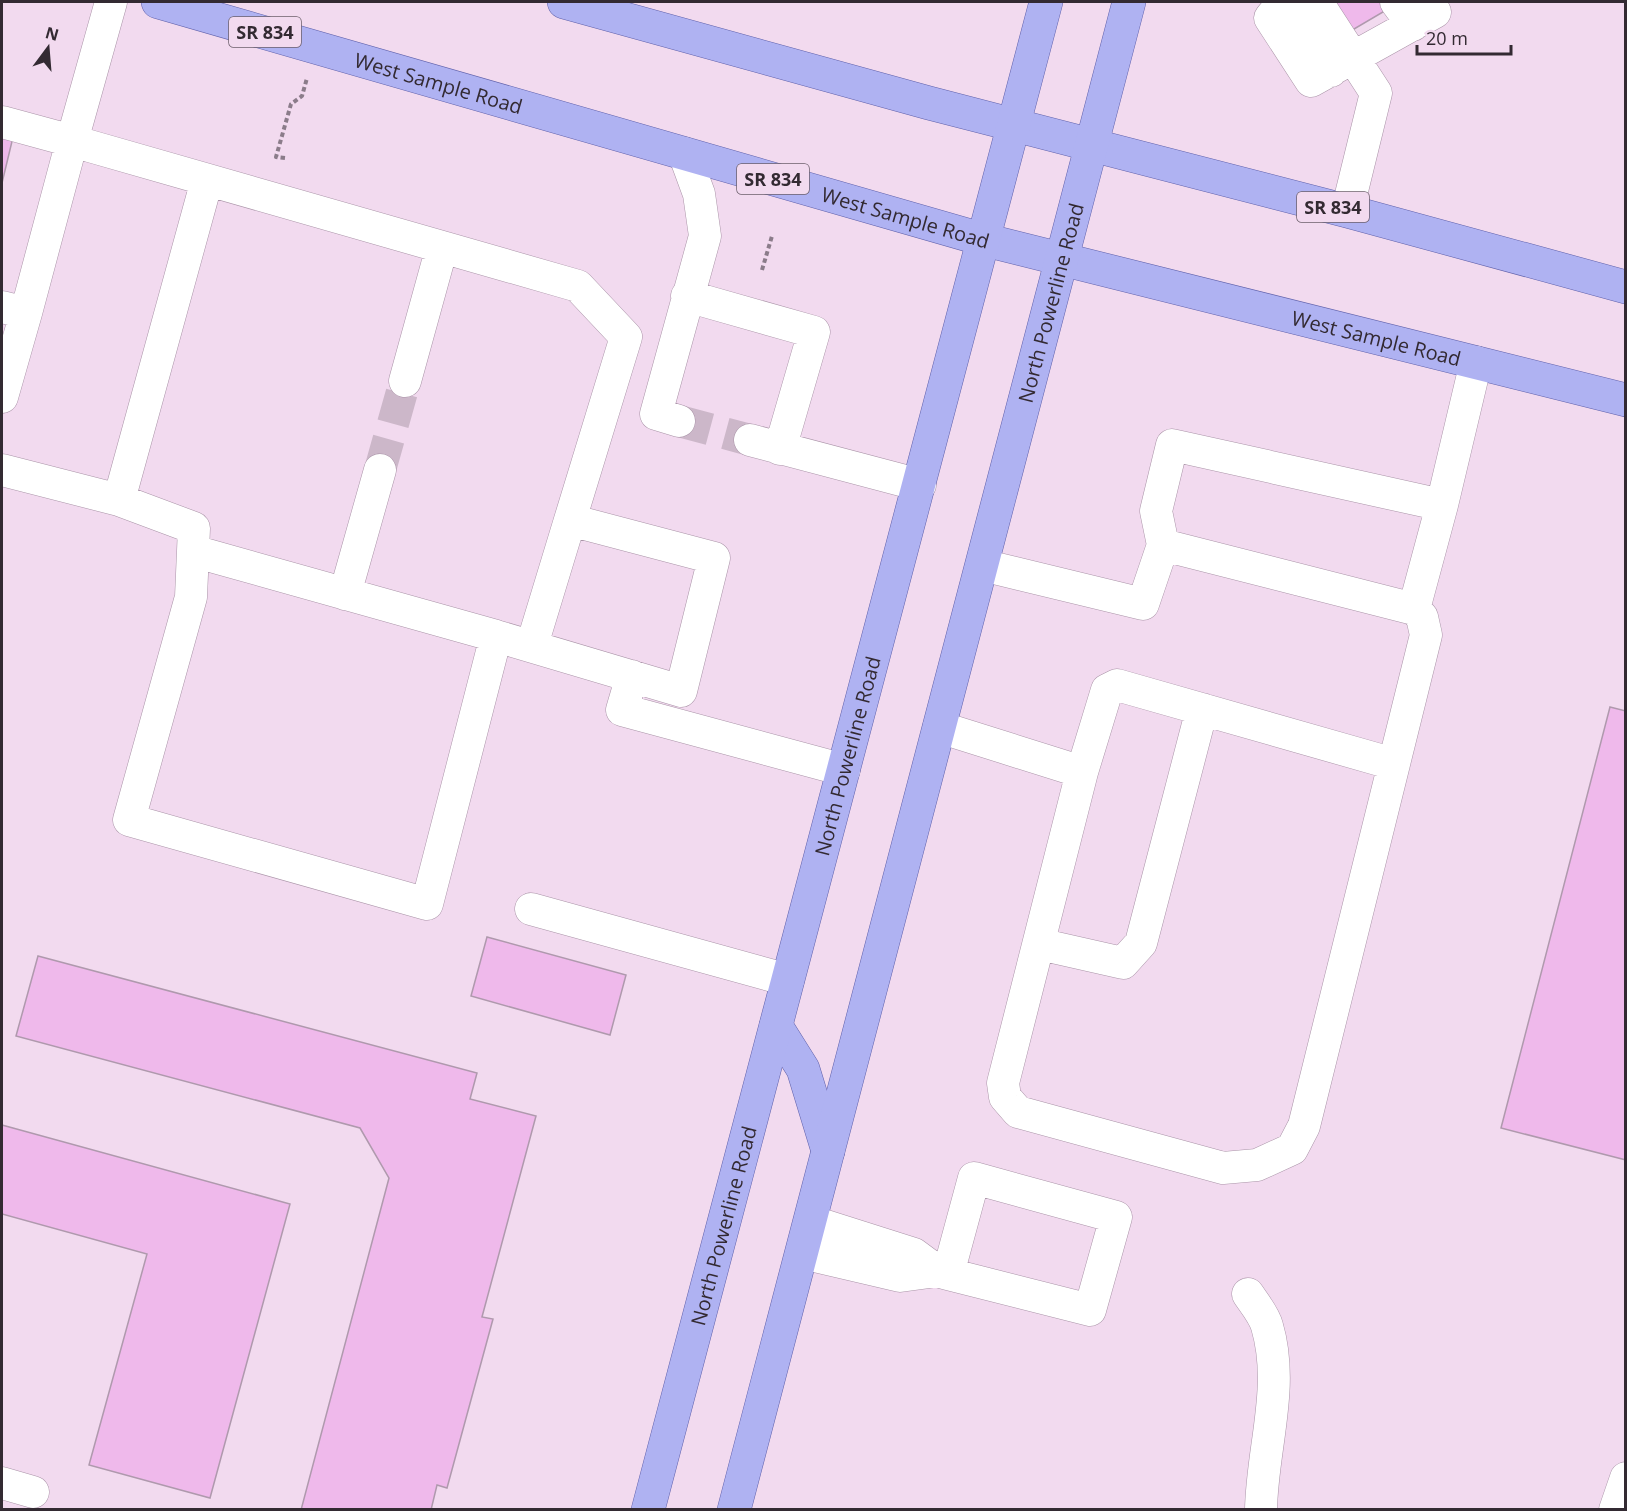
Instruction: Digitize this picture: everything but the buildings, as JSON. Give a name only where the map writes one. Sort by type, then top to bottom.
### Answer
[{"type":"main road","name":"West Sample Road","points":[[158,2],[985,240],[1626,400]]},
{"type":"main road","name":"SR 834","points":[[564,2],[597,6],[1014,126],[1347,211],[1626,287]]},
{"type":"main road","name":"North Powerline Road","points":[[654,1504],[788,980],[1046,2]]},
{"type":"main road","name":"North Powerline Road","points":[[734,1509],[1129,2]]},
{"type":"main road","points":[[776,1026],[803,1069],[828,1151]]},
{"type":"lane","points":[[4,382],[14,310],[72,141],[111,2]]},
{"type":"lane","points":[[1283,2],[1270,18],[1311,81],[1343,64],[1412,9]]},
{"type":"lane","points":[[1290,2],[1343,64],[1376,93],[1347,211]]},
{"type":"lane","points":[[1317,2],[1343,64]]},
{"type":"lane","points":[[2,122],[578,286],[627,337],[532,645]]},
{"type":"lane","points":[[679,421],[656,414],[705,236],[699,194],[684,153]]},
{"type":"lane","points":[[119,500],[207,180]]},
{"type":"lane","points":[[405,381],[442,247]]},
{"type":"lane","points":[[687,296],[814,332],[780,449]]},
{"type":"lane","points":[[1414,609],[1442,505],[1476,362]]},
{"type":"lane","points":[[750,441],[920,485]]},
{"type":"lane","points":[[982,565],[1143,604],[1163,545],[1156,511],[1172,445],[1442,505]]},
{"type":"lane","points":[[2,470],[119,500],[194,528],[191,597],[129,820],[427,904],[496,636]]},
{"type":"lane","points":[[345,594],[380,470]]},
{"type":"lane","points":[[193,550],[532,645],[681,691],[714,558],[570,520]]},
{"type":"lane","points":[[1163,545],[1414,609],[1422,617],[1426,635],[1394,764],[1304,1126],[1292,1149],[1257,1165],[1222,1168],[1018,1112],[1005,1097],[1003,1083],[1082,772],[1107,690],[1117,685],[1394,764]]},
{"type":"lane","points":[[632,676],[622,710],[844,770]]},
{"type":"lane","points":[[1039,944],[1122,963],[1132,955],[1141,942],[1202,709]]},
{"type":"lane","points":[[939,727],[1082,772]]},
{"type":"lane","points":[[531,909],[788,980]]},
{"type":"lane","points":[[802,1253],[900,1276],[942,1273],[1090,1310],[1116,1217],[974,1178],[942,1273]]},
{"type":"lane","points":[[810,1221],[914,1254],[942,1273]]},
{"type":"lane","points":[[1248,1294],[1267,1324],[1276,1388],[1262,1479],[1261,1509]]},
{"type":"lane","points":[[1616,1509],[1626,1478]]},
{"type":"lane","points":[[2,1483],[33,1492]]},
{"type":"path","points":[[285,158],[276,157],[291,104],[302,96],[308,75]]},
{"type":"path","points":[[762,270],[772,236]]},
{"type":"tunnel","points":[[380,470],[405,381]]},
{"type":"tunnel","points":[[679,421],[750,440]]}]
